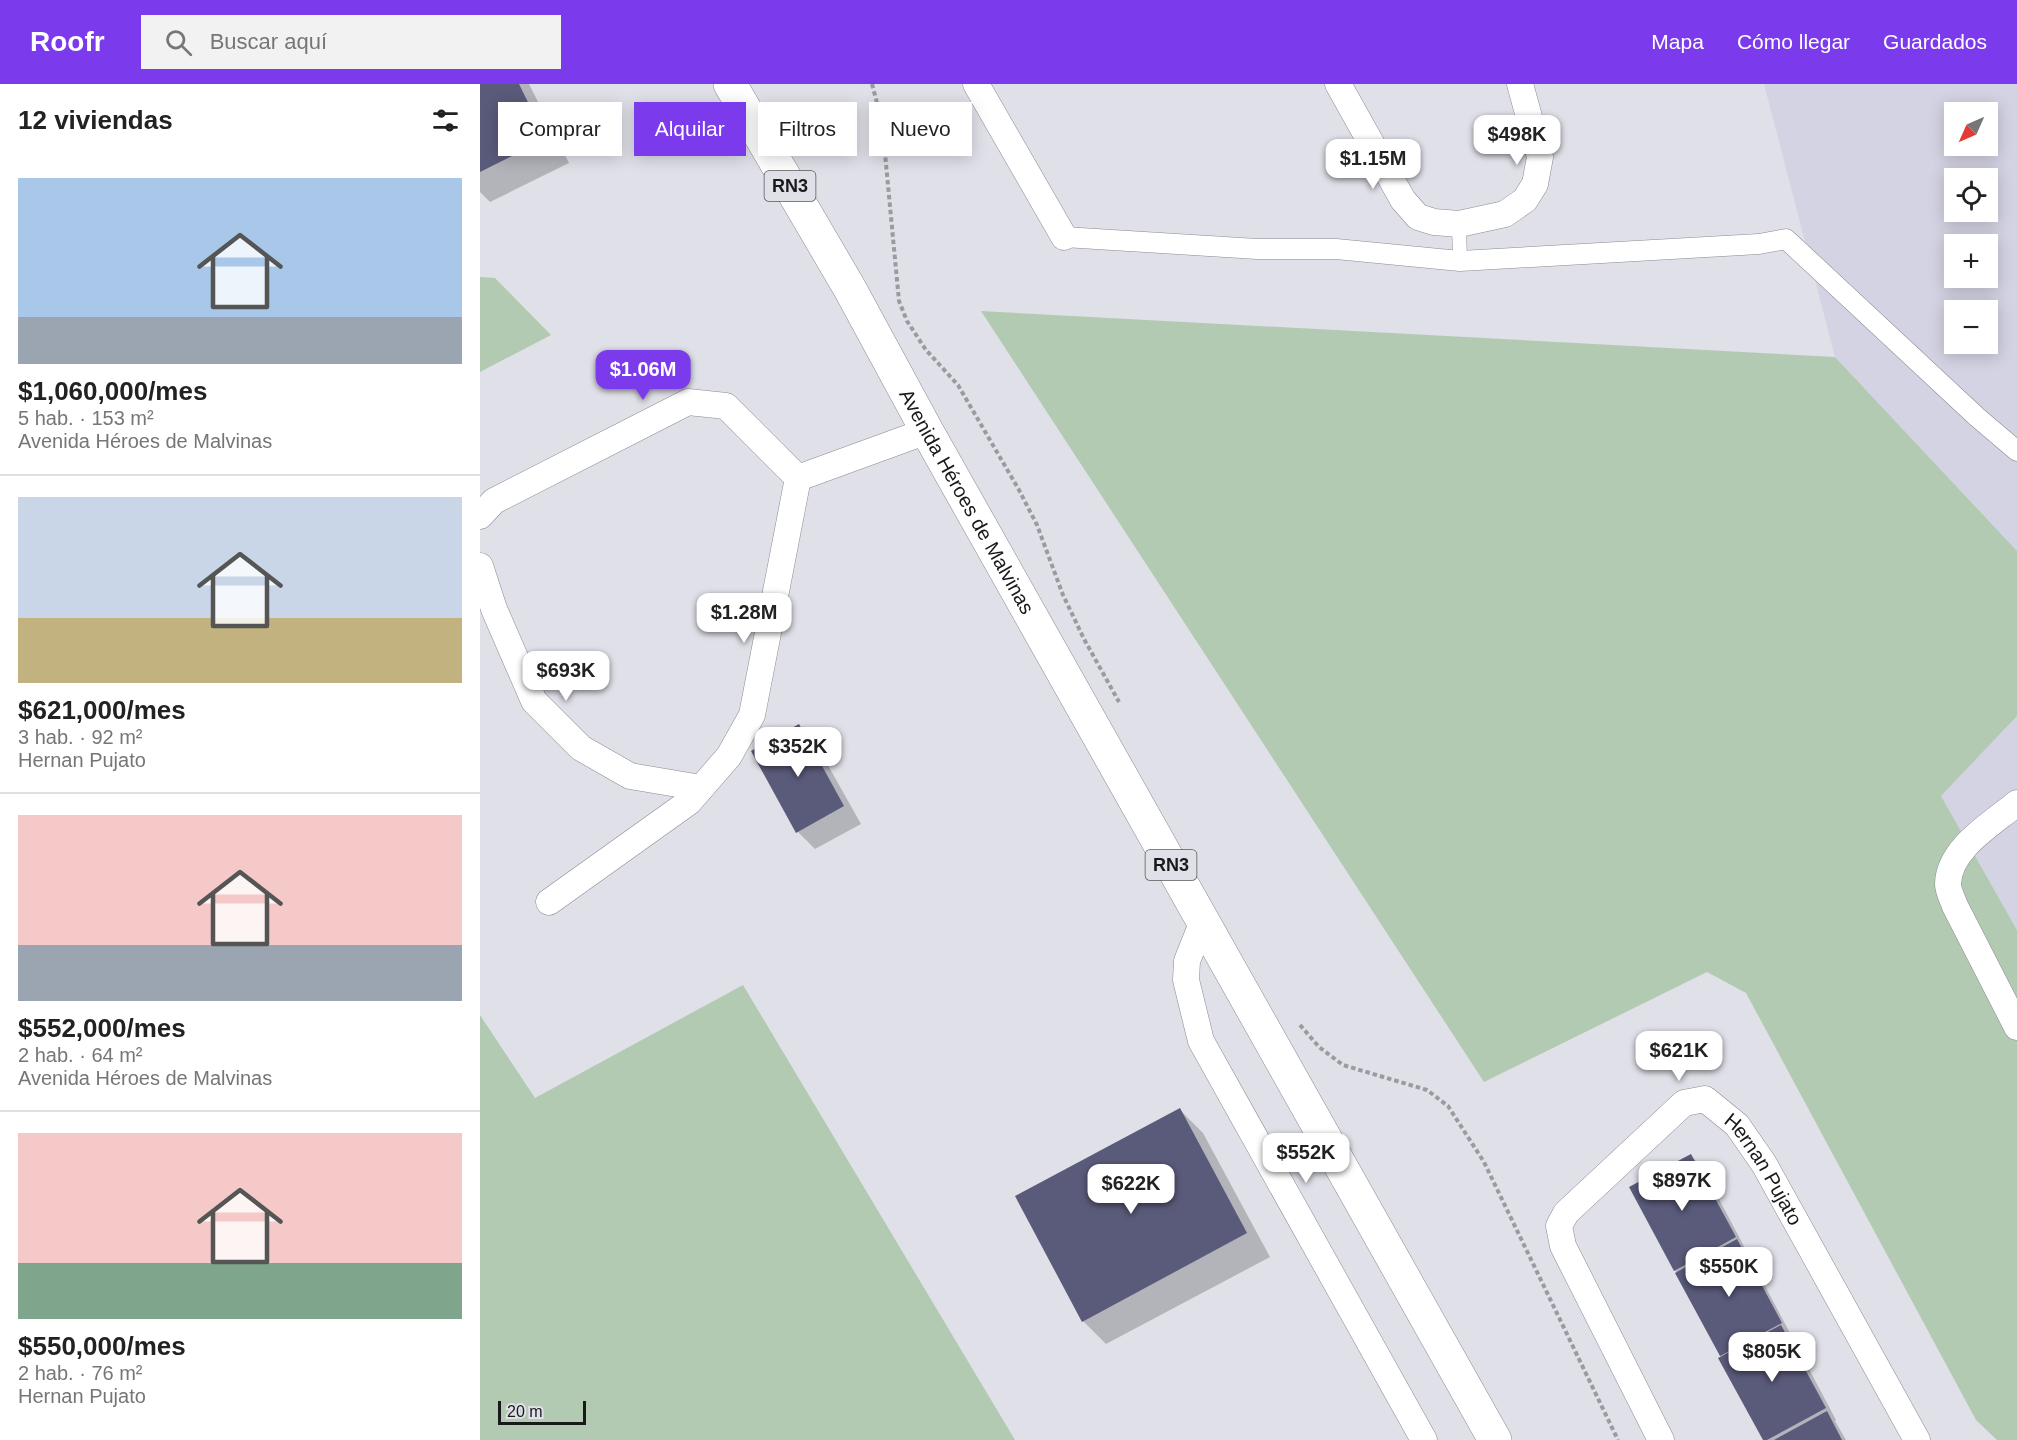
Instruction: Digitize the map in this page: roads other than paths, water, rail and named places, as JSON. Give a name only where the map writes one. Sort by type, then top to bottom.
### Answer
[{"type":"highway","name":"Avenida Héroes de Malvinas","points":[[739,88],[927,431],[1495,1440]]},
{"type":"street","points":[[976,84],[1064,237],[1257,249],[1336,249],[1460,261],[1759,244],[1786,240],[2017,451]]},
{"type":"street","points":[[1338,84],[1403,200],[1418,217],[1434,222],[1459,224],[1505,214],[1525,200],[1535,184],[1540,157],[1520,84]]},
{"type":"street","points":[[480,516],[494,501],[688,402],[726,406],[798,478]]},
{"type":"street","points":[[798,478],[927,431]]},
{"type":"street","points":[[549,902],[689,802],[729,756],[752,715],[798,478]]},
{"type":"street","points":[[480,566],[494,609],[534,701],[581,748],[630,776],[701,788]]},
{"type":"street","points":[[2017,803],[1964,847],[1953,862],[1948,885],[1955,906],[2017,1027]]},
{"type":"street","points":[[1203,921],[1187,961],[1186,980],[1201,1041],[1424,1440]]},
{"type":"street","name":"Hernan Pujato","points":[[1661,1440],[1563,1246],[1559,1226],[1566,1213],[1684,1103],[1705,1099],[1737,1125],[1764,1164],[1917,1440]]},
{"type":"lane","points":[[1459,224],[1460,261]]}]
